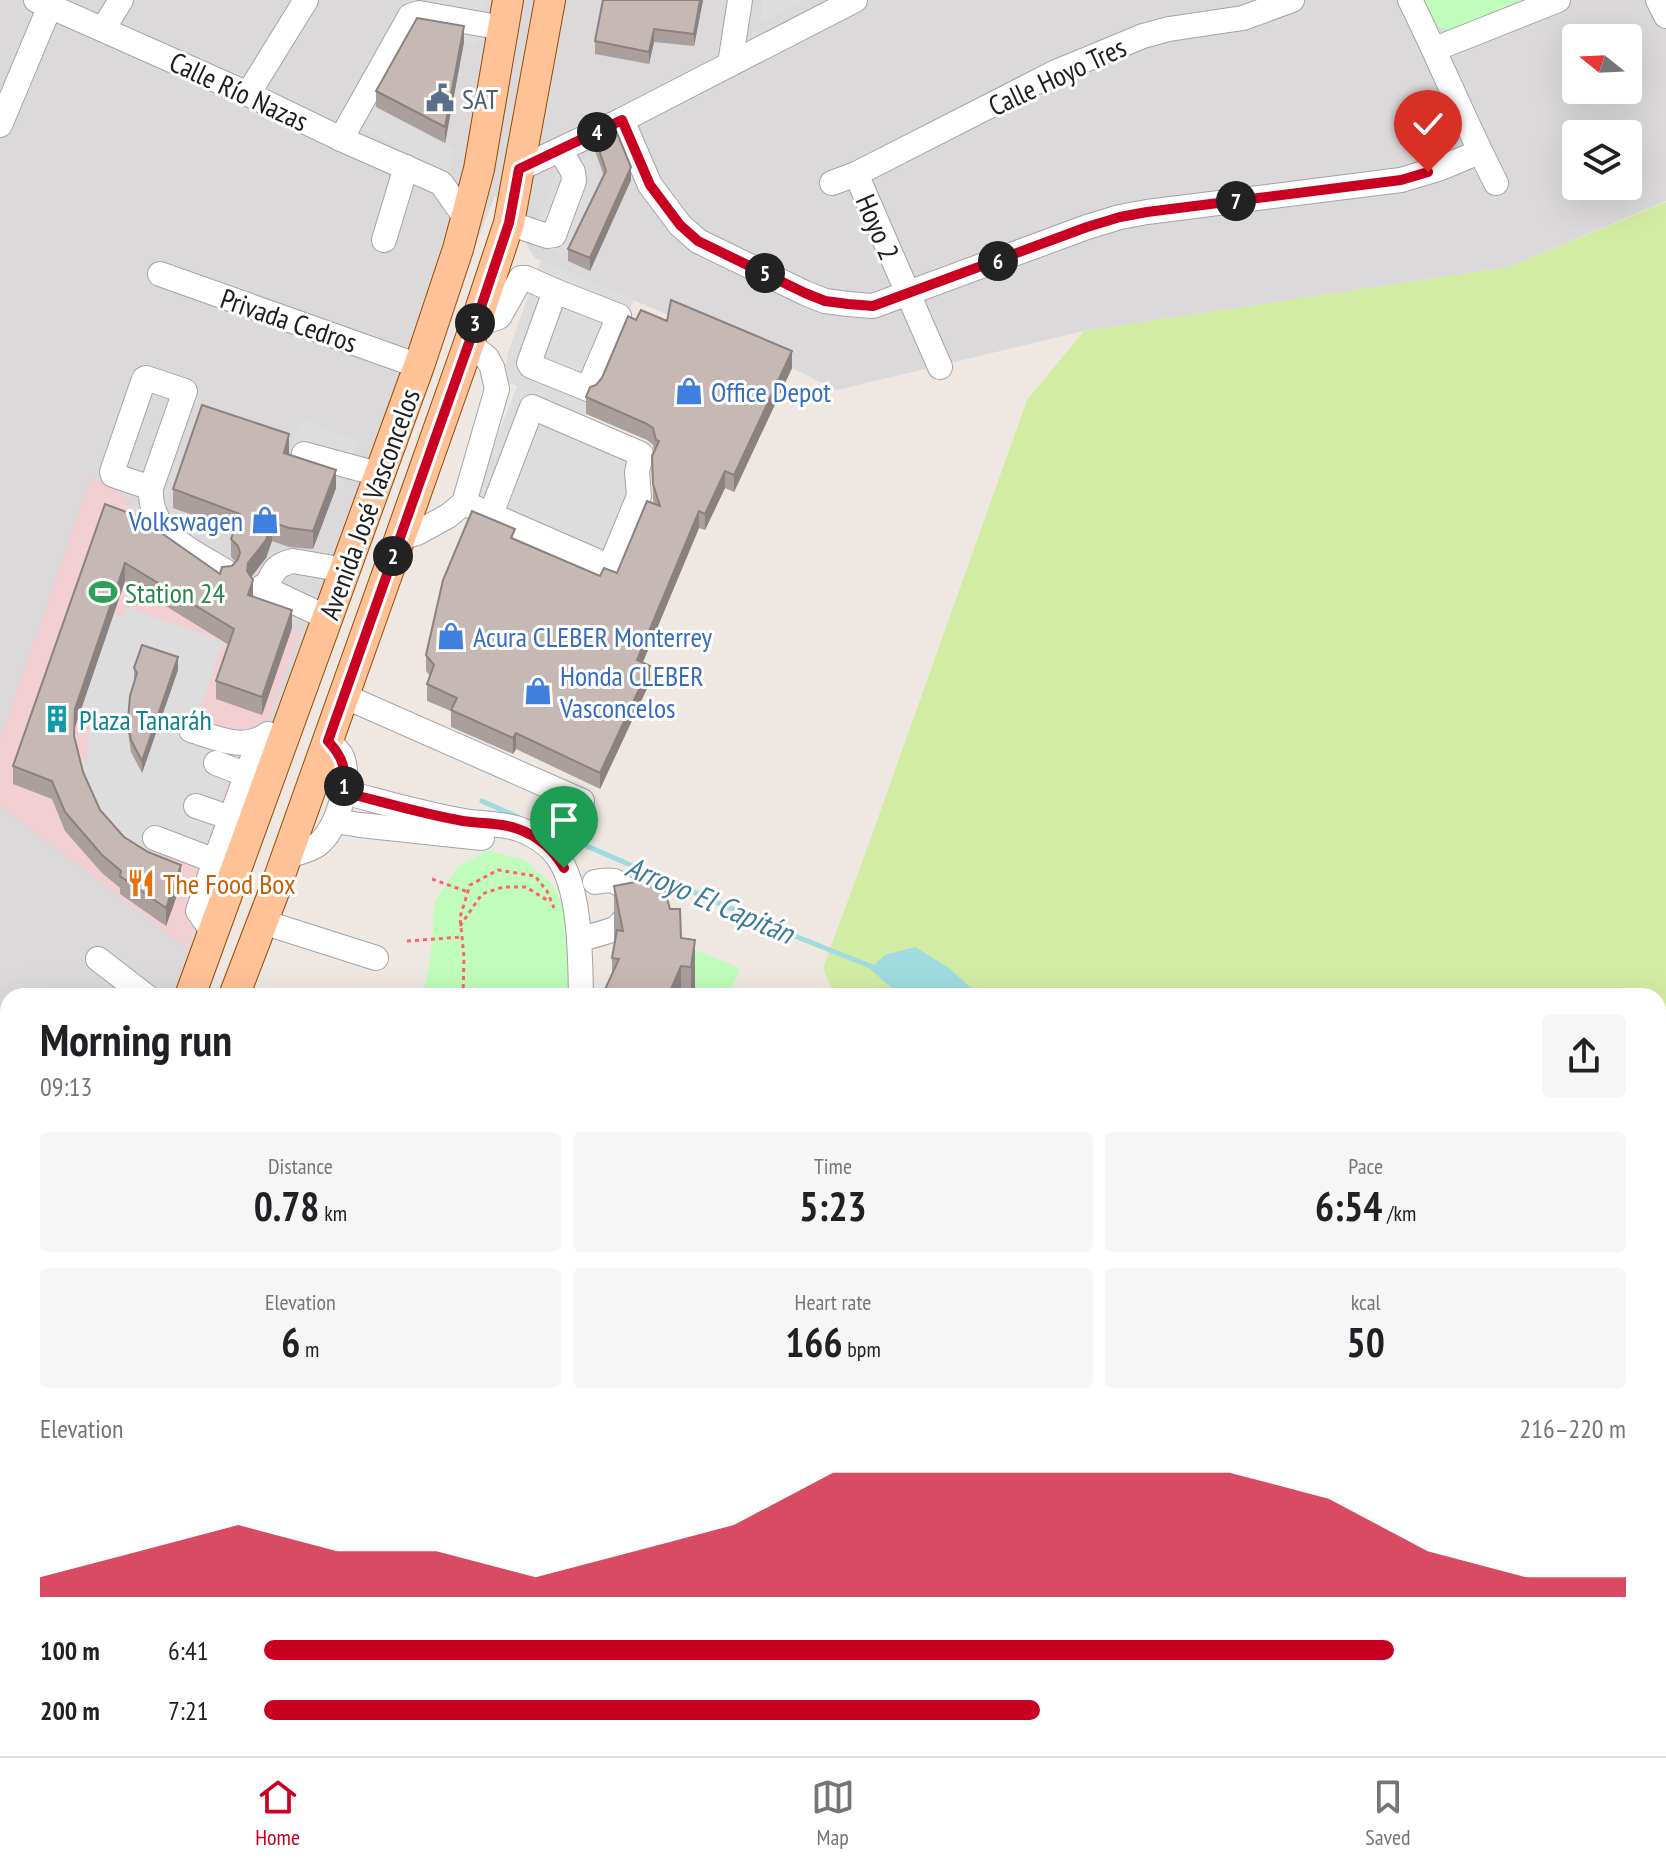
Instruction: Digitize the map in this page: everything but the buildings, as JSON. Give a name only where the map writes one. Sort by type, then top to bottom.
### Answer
[{"type":"main road","name":"Avenida José Vasconcelos","points":[[237,988],[344,696],[509,223],[550,0]]},
{"type":"main road","name":"Avenida José Vasconcelos","points":[[193,988],[419,366],[467,220],[506,14]]},
{"type":"street","points":[[103,29],[121,0]]},
{"type":"street","points":[[248,94],[306,0]]},
{"type":"street","points":[[730,64],[740,0]]},
{"type":"street","points":[[519,169],[622,120],[855,0]]},
{"type":"street","name":"Calle Hoyo Tres","points":[[832,183],[856,174],[1056,72],[1143,36],[1243,18],[1292,0]]},
{"type":"street","points":[[1410,0],[1496,183]]},
{"type":"street","points":[[1435,49],[1558,0]]},
{"type":"street","points":[[1658,0],[1666,16]]},
{"type":"street","points":[[0,125],[43,3]]},
{"type":"street","name":"Calle Río Nazas","points":[[43,3],[441,183]]},
{"type":"street","points":[[341,139],[410,16],[419,13],[506,14]]},
{"type":"street","points":[[622,120],[650,185],[680,225],[698,241],[825,301],[873,306],[1112,219],[1401,180],[1479,152]]},
{"type":"street","points":[[509,223],[547,236],[554,235],[574,181],[573,172],[560,150]]},
{"type":"street","points":[[384,240],[406,167]]},
{"type":"street","points":[[467,220],[441,183],[479,169]]},
{"type":"street","name":"Hoyo 2","points":[[856,174],[940,367]]},
{"type":"street","name":"Privada Cedros","points":[[160,274],[419,366]]},
{"type":"street","points":[[400,538],[417,533],[464,503],[497,389],[492,367],[473,330],[499,317],[521,278],[555,291]]},
{"type":"street","points":[[464,503],[608,566],[639,496],[637,474],[641,455],[532,407],[491,514]]},
{"type":"street","points":[[304,454],[378,474]]},
{"type":"street","points":[[151,488],[150,501],[160,525],[188,549],[225,571]]},
{"type":"street","points":[[328,618],[264,588],[276,568],[293,561],[345,570]]},
{"type":"street","points":[[344,696],[582,801]]},
{"type":"street","points":[[191,730],[240,744],[259,741],[292,717]]},
{"type":"street","points":[[213,932],[198,911],[259,741]]},
{"type":"street","points":[[287,856],[321,843],[335,821],[345,771],[341,755],[328,741]]},
{"type":"street","points":[[216,763],[247,775]]},
{"type":"street","points":[[343,792],[463,821],[519,829],[548,846],[558,857],[573,891],[580,939],[581,988]]},
{"type":"street","points":[[196,806],[231,818]]},
{"type":"street","points":[[335,821],[504,840],[533,855],[573,891]]},
{"type":"street","points":[[155,838],[215,861]]},
{"type":"street","points":[[573,891],[613,881],[623,887],[629,897],[629,910],[618,927],[580,939]]},
{"type":"street","points":[[263,922],[376,958]]},
{"type":"street","points":[[98,959],[136,988]]},
{"type":"path","points":[[463,988],[460,917],[470,885],[498,870],[535,876],[547,891],[573,891]]},
{"type":"path","points":[[432,879],[468,892]]},
{"type":"path","points":[[460,926],[482,894],[503,887],[573,891]]},
{"type":"path","points":[[558,917],[573,891]]},
{"type":"path","points":[[407,941],[462,937]]},
{"type":"shaded area","points":[[0,0],[1666,0],[1666,201],[1509,267],[1084,331],[837,390],[535,258],[495,195],[188,988],[0,988]]},
{"type":"shaded area","points":[[405,0],[486,0],[476,45],[415,35],[374,106],[454,149],[447,172],[344,120]]},
{"type":"shaded area","points":[[763,0],[806,0],[760,24]]},
{"type":"shaded area","points":[[590,155],[600,179],[564,256],[542,245],[533,231],[558,170]]},
{"type":"shaded area","points":[[541,260],[634,300],[582,423],[659,458],[648,482],[651,494],[647,517],[617,590],[517,558],[528,533],[469,509],[517,386],[503,381],[508,352]]},
{"type":"shaded area","points":[[302,420],[359,440],[342,488],[284,471]]},
{"type":"shaded area","points":[[91,477],[117,487],[158,550],[230,599],[300,631],[188,949],[0,806],[0,740]]},
{"type":"shaded area","points":[[127,607],[223,642],[196,721],[244,738],[200,864],[150,846],[145,861],[101,820],[79,760],[88,757],[90,711],[81,710],[114,614],[124,617]]},
{"type":"green space","points":[[1421,0],[1524,0],[1450,31],[1435,26]]},
{"type":"green space","points":[[1666,202],[1666,988],[832,988],[823,968],[1027,400],[1084,331],[1509,267]]},
{"type":"green space","points":[[488,850],[524,860],[552,884],[573,923],[575,988],[424,988],[435,901],[458,867]]},
{"type":"green space","points":[[643,929],[740,968],[732,988],[662,988],[614,966],[612,952]]},
{"type":"water","points":[[915,947],[949,968],[971,988],[892,988],[870,969],[885,955]]},
{"type":"waterway","name":"Arroyo El Capitán","points":[[482,801],[518,817]]},
{"type":"waterway","name":"Arroyo El Capitán","points":[[538,825],[875,968]]},
{"type":"place","name":"SAT","points":[[440,98]]},
{"type":"place","name":"Office Depot","points":[[689,391]]},
{"type":"place","name":"Volkswagen","points":[[265,520]]},
{"type":"place","name":"Station 24","points":[[103,592]]},
{"type":"place","name":"Acura CLEBER Monterrey","points":[[451,636]]},
{"type":"place","name":"Honda CLEBER Vasconcelos","points":[[538,691]]},
{"type":"place","name":"Plaza Tanaráh","points":[[57,719]]},
{"type":"place","name":"The Food Box","points":[[141,883]]},
{"type":"route","points":[[564,868],[548,846],[519,829],[463,821],[343,792],[344,764],[341,755],[328,741],[469,343],[509,223],[519,169],[622,120],[650,185],[680,225],[698,241],[825,301],[873,306],[1104,221],[1147,212],[1401,180],[1428,172]]}]
